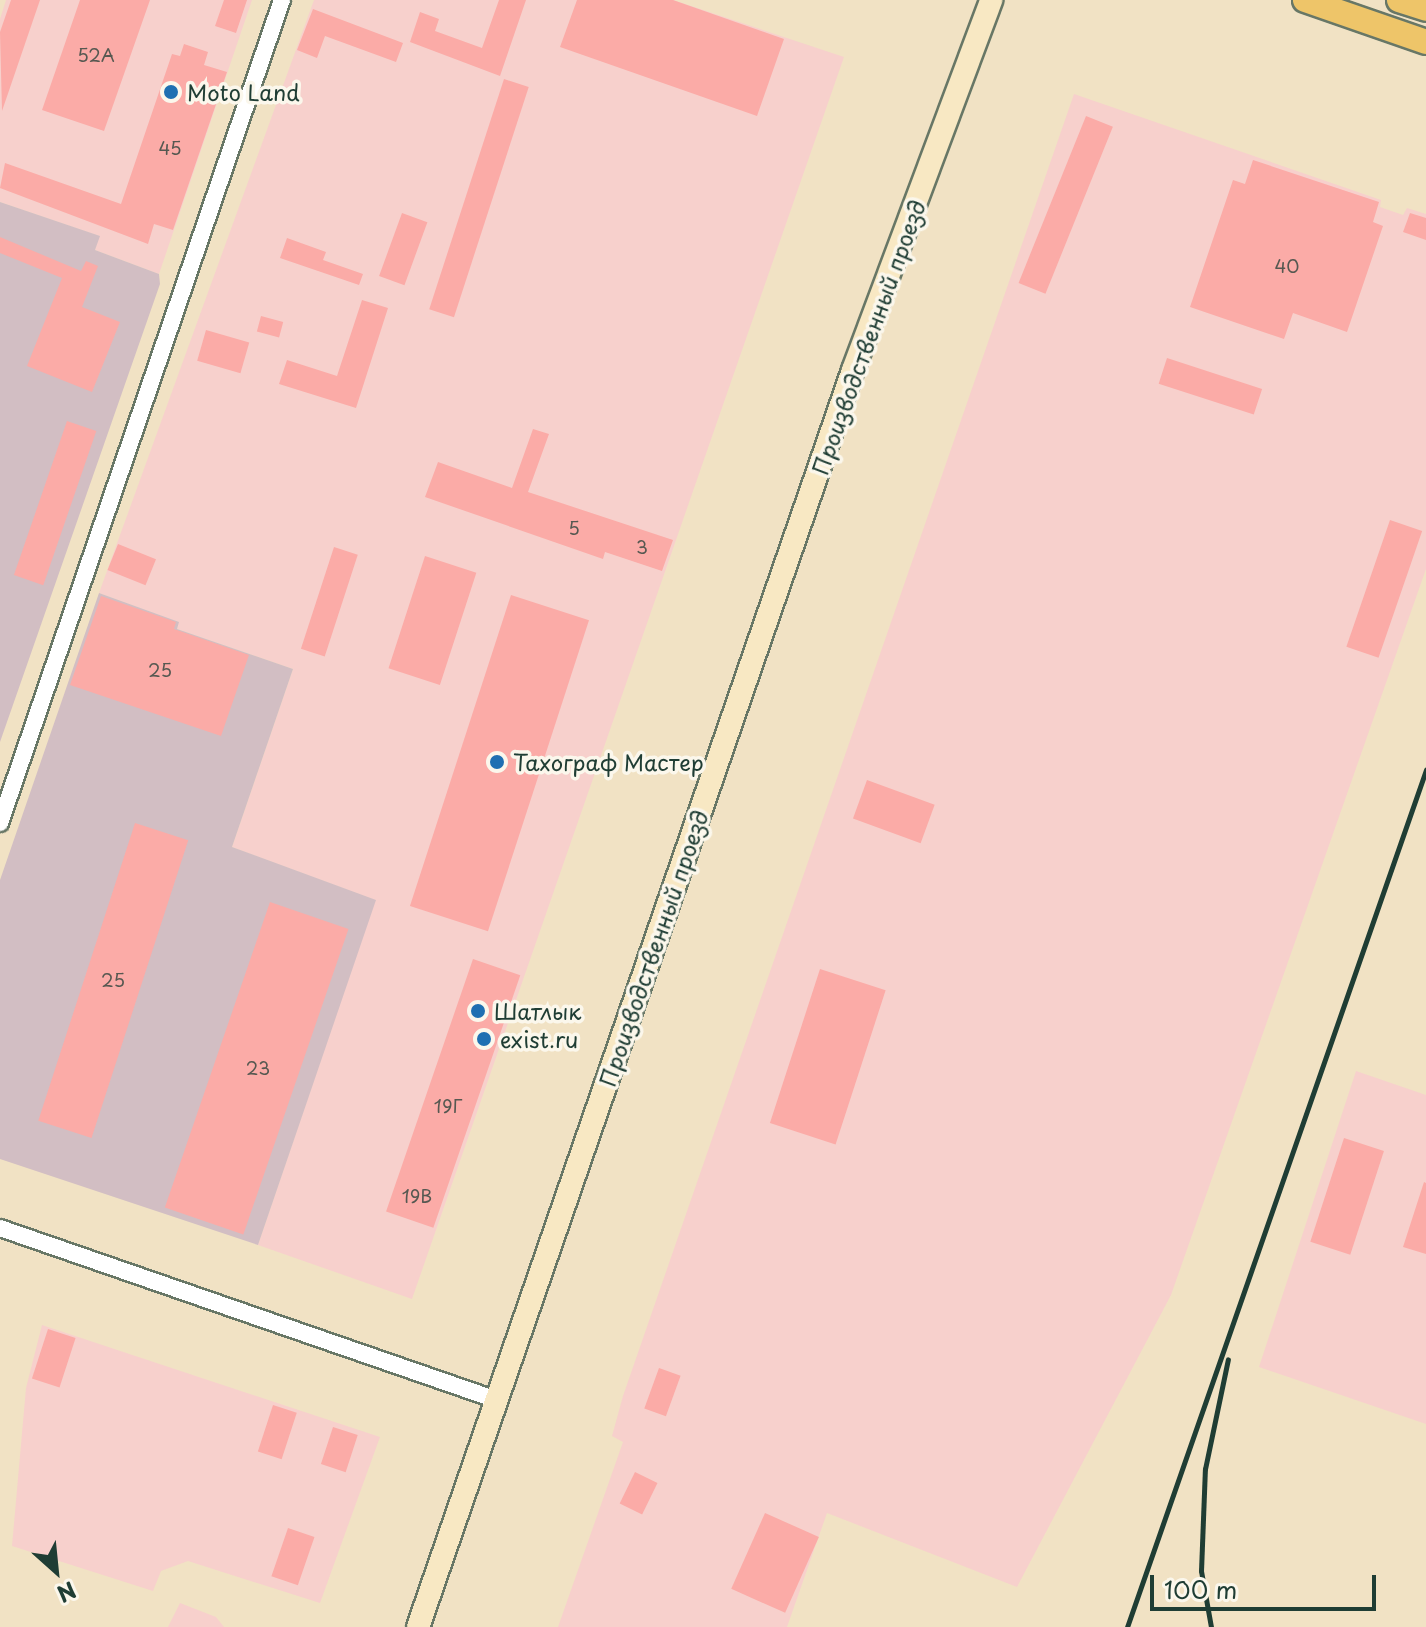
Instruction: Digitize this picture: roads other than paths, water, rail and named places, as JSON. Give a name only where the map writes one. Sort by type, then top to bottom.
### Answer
[{"type":"main road","points":[[1305,0],[1426,42]]},
{"type":"main road","points":[[1399,0],[1426,9]]},
{"type":"street","points":[[0,823],[282,0]]},
{"type":"street","name":"Производственный проезд","points":[[418,1627],[849,383],[991,0]]},
{"type":"street","points":[[0,1228],[497,1400]]},
{"type":"railway","points":[[1127,1627],[1426,770]]},
{"type":"railway","points":[[1211,1627],[1201,1571],[1205,1469],[1228,1359]]},
{"type":"place","name":"Moto Land","points":[[171,92]]},
{"type":"place","name":"Тахограф Мастер","points":[[497,762]]},
{"type":"place","name":"Шатлык","points":[[478,1011]]},
{"type":"place","name":"exist.ru","points":[[484,1039]]}]
